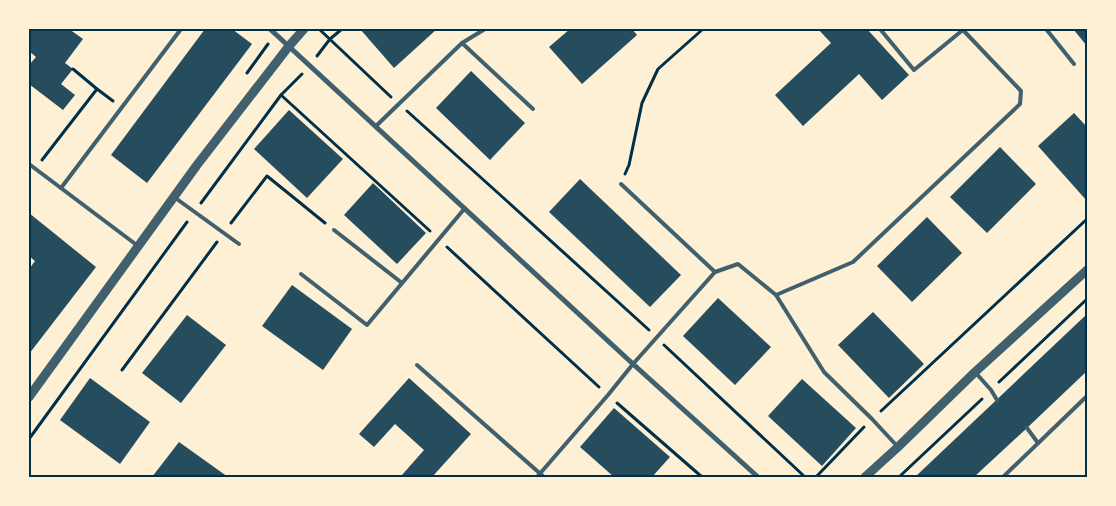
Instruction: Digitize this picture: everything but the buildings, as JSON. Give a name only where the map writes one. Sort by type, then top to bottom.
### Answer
[{"type":"street","points":[[270,29],[758,477]]},
{"type":"street","points":[[29,398],[197,165],[304,29]]},
{"type":"street","points":[[865,477],[974,372],[1087,270]]},
{"type":"lane","points":[[61,188],[181,29]]},
{"type":"lane","points":[[376,126],[462,43],[486,29]]},
{"type":"lane","points":[[776,295],[853,262],[1020,104],[1022,91],[964,29],[914,70],[880,29]]},
{"type":"lane","points":[[1046,29],[1074,64]]},
{"type":"lane","points":[[462,43],[534,109]]},
{"type":"lane","points":[[29,164],[138,246]]},
{"type":"lane","points":[[621,184],[715,272]]},
{"type":"lane","points":[[174,197],[239,244]]},
{"type":"lane","points":[[301,274],[367,325],[465,208]]},
{"type":"lane","points":[[334,230],[402,283]]},
{"type":"lane","points":[[418,365],[541,476],[633,364],[715,272],[738,264],[776,295],[824,372],[898,447]]},
{"type":"lane","points":[[974,372],[991,390],[997,400]]},
{"type":"lane","points":[[1003,477],[1087,396]]},
{"type":"lane","points":[[1027,428],[1038,443]]},
{"type":"path","points":[[319,29],[657,338],[805,477]]},
{"type":"path","points":[[330,39],[342,29]]},
{"type":"path","points":[[621,184],[629,165],[642,102],[658,69],[703,29]]},
{"type":"path","points":[[73,69],[122,107]]},
{"type":"path","points":[[35,168],[97,89]]},
{"type":"path","points":[[29,438],[281,95],[608,395],[702,477]]},
{"type":"path","points":[[122,370],[267,176],[334,230]]},
{"type":"path","points":[[816,477],[872,419],[1087,219]]}]
